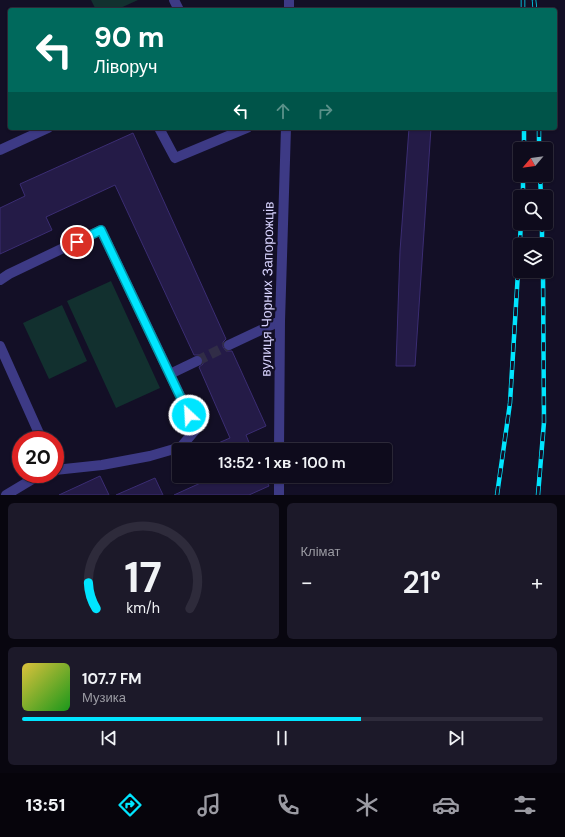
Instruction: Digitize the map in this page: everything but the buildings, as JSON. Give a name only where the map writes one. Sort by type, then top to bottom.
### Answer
[{"type":"street","points":[[0,150],[44,130]]},
{"type":"street","points":[[160,130],[175,158],[243,130]]},
{"type":"street","name":"вулиця Чорних Запорожців","points":[[279,443],[280,321],[286,130]]},
{"type":"street","points":[[0,280],[8,274],[101,230],[196,429],[182,447],[150,456],[102,465],[64,469]]},
{"type":"street","points":[[229,345],[280,321]]},
{"type":"street","points":[[0,346],[38,431]]},
{"type":"street","points":[[170,374],[197,361]]},
{"type":"street","points":[[6,495],[26,483]]},
{"type":"street","points":[[279,483],[279,495]]},
{"type":"green space","points":[[91,0],[138,0],[120,8],[95,8]]},
{"type":"green space","points":[[111,281],[160,388],[116,408],[67,301]]},
{"type":"green space","points":[[62,305],[87,361],[49,379],[23,323]]},
{"type":"tunnel","points":[[197,361],[229,345]]},
{"type":"railway","points":[[523,0],[523,8]]},
{"type":"railway","points":[[534,0],[535,8]]},
{"type":"railway","points":[[524,130],[524,142]]},
{"type":"railway","points":[[539,130],[539,142]]},
{"type":"railway","points":[[523,182],[523,190]]},
{"type":"railway","points":[[540,182],[541,190]]},
{"type":"railway","points":[[497,495],[510,403],[521,230]]},
{"type":"railway","points":[[542,230],[542,238]]},
{"type":"railway","points":[[538,495],[544,422],[543,278]]},
{"type":"route","points":[[77,242],[101,230],[189,415]]}]
